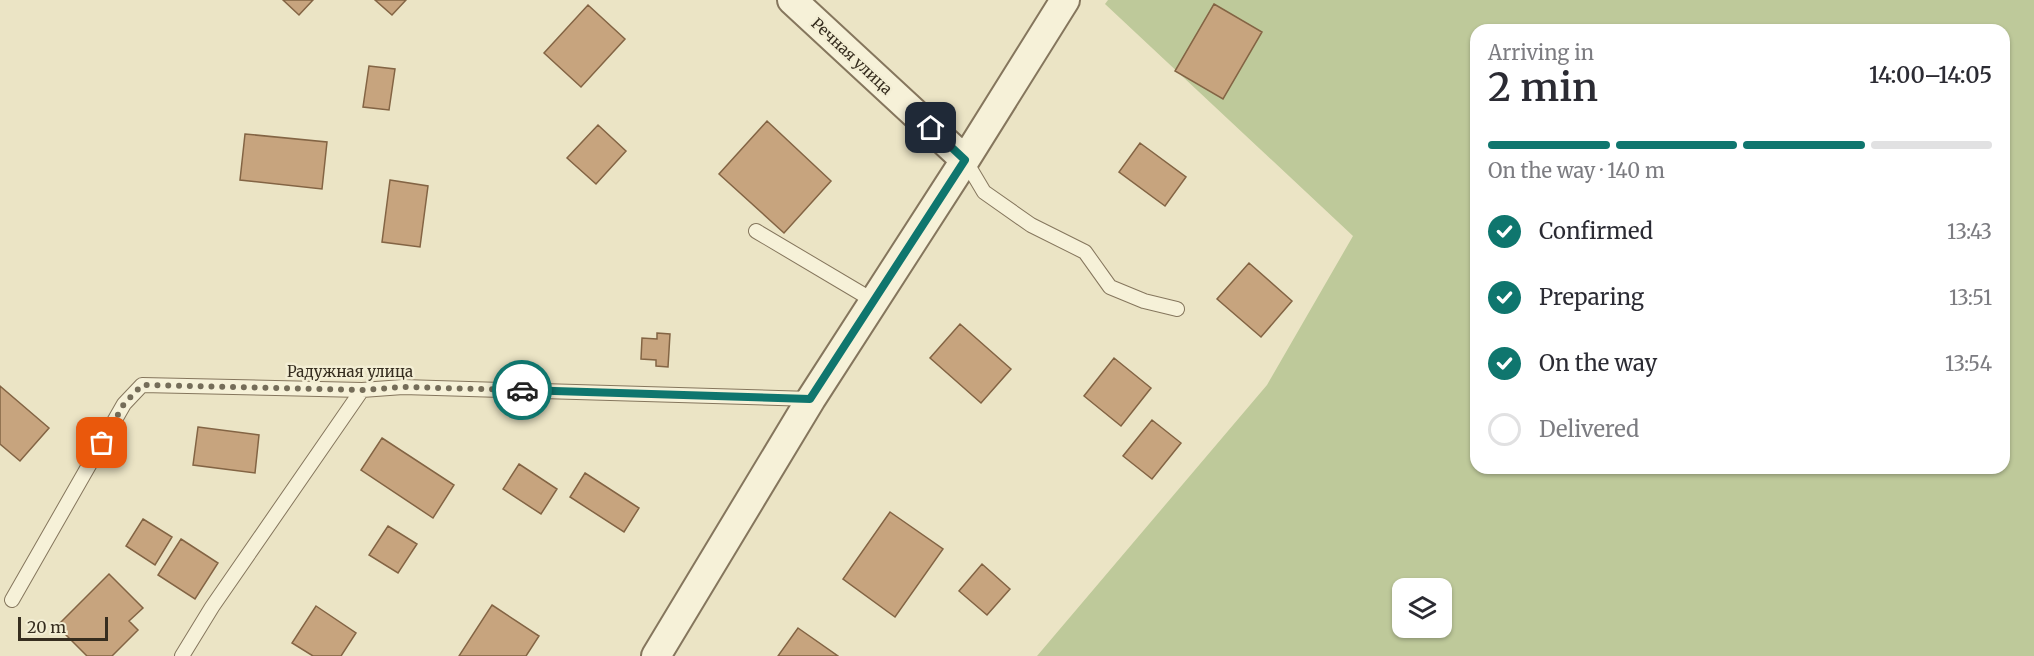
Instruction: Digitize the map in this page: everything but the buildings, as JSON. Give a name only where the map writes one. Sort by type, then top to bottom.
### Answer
[{"type":"street","name":"Речная улица","points":[[792,0],[965,160]]},
{"type":"street","points":[[656,656],[810,399],[965,160],[1065,0]]},
{"type":"lane","points":[[965,160],[984,192],[1031,225],[1085,252],[1110,287],[1144,301],[1177,309]]},
{"type":"lane","points":[[756,231],[874,301]]},
{"type":"lane","name":"Радужная улица","points":[[12,600],[124,404],[142,385],[362,390],[403,387],[810,399]]},
{"type":"lane","points":[[182,656],[212,607],[362,390]]},
{"type":"green space","points":[[1108,0],[2034,0],[2034,656],[1037,656],[1267,385],[1353,236],[1105,4]]},
{"type":"way so far","points":[[102,443],[124,404],[142,385],[362,390],[403,387],[522,390]]},
{"type":"route","points":[[522,390],[810,399],[965,160],[931,128]]}]
